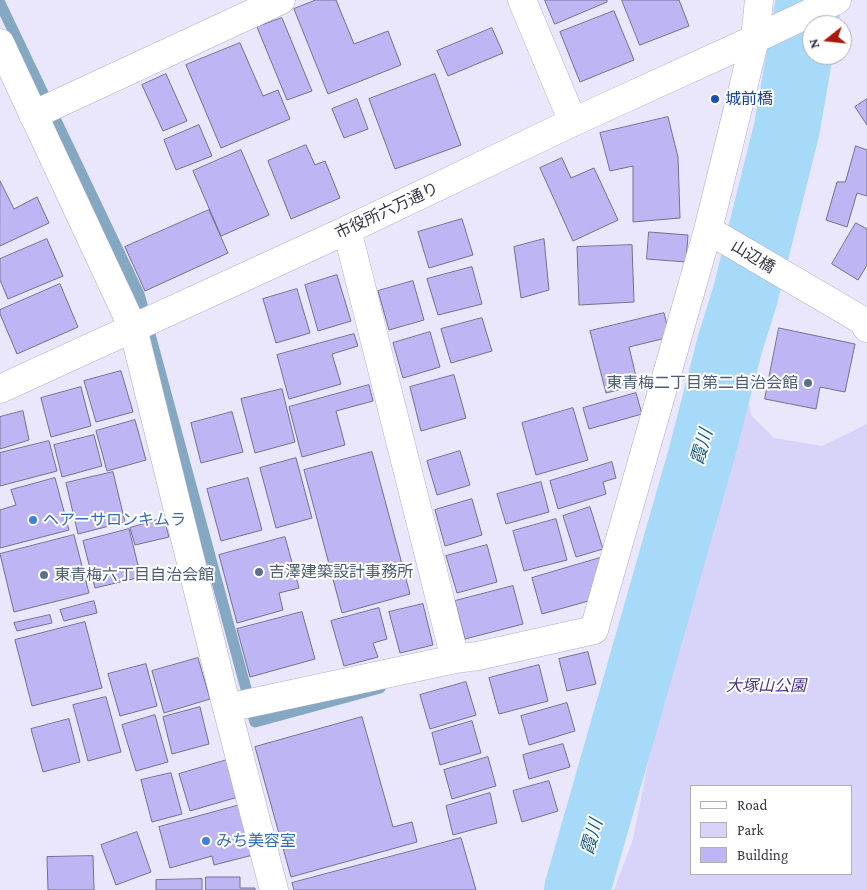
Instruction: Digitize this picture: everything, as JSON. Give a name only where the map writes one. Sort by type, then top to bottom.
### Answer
[{"type":"street","points":[[34,114],[281,0]]},
{"type":"street","points":[[522,0],[573,122]]},
{"type":"street","points":[[228,708],[594,630],[715,234],[764,35],[759,0]]},
{"type":"street","points":[[764,35],[837,0]]},
{"type":"street","name":"市役所六万通り","points":[[0,389],[347,230],[573,122],[764,35]]},
{"type":"street","points":[[0,43],[134,328],[274,890]]},
{"type":"street","points":[[347,230],[455,659]]},
{"type":"street","name":"山辺橋","points":[[715,234],[863,322],[867,328]]},
{"type":"green space","name":"大塚山公園","points":[[725,376],[745,381],[751,415],[774,438],[822,446],[867,424],[867,890],[614,890],[633,839]]},
{"type":"building","points":[[316,0],[336,0],[354,44],[388,31],[401,65],[328,94],[294,9]]},
{"type":"building","points":[[545,0],[607,0],[607,2],[555,24]]},
{"type":"building","points":[[622,0],[679,0],[689,26],[640,45]]},
{"type":"building","points":[[614,11],[634,60],[580,82],[560,32]]},
{"type":"building","points":[[282,18],[312,91],[287,100],[257,27]]},
{"type":"building","points":[[492,28],[503,53],[448,76],[437,51]]},
{"type":"building","points":[[240,43],[263,96],[278,90],[290,119],[221,148],[186,65]]},
{"type":"building","points":[[166,74],[187,121],[163,131],[142,85]]},
{"type":"building","points":[[435,74],[461,145],[395,169],[369,99]]},
{"type":"building","points":[[357,99],[368,129],[344,138],[332,109]]},
{"type":"building","points":[[867,99],[867,125],[855,107]]},
{"type":"building","points":[[668,117],[678,157],[680,218],[633,222],[633,166],[610,171],[600,133]]},
{"type":"building","points":[[199,125],[212,156],[176,170],[164,140]]},
{"type":"building","points":[[306,145],[315,165],[325,161],[340,198],[291,219],[268,161]]},
{"type":"building","points":[[856,146],[867,150],[867,196],[857,193],[847,227],[826,220],[837,182],[845,182]]},
{"type":"building","points":[[241,150],[269,215],[221,236],[193,171]]},
{"type":"building","points":[[562,158],[571,178],[594,168],[618,220],[573,241],[540,168]]},
{"type":"building","points":[[0,181],[14,209],[37,197],[49,223],[0,246]]},
{"type":"building","points":[[209,210],[228,253],[145,291],[125,247]]},
{"type":"building","points":[[462,219],[473,255],[429,268],[418,232]]},
{"type":"building","points":[[856,223],[867,229],[867,265],[858,280],[832,264]]},
{"type":"building","points":[[649,232],[688,235],[686,262],[647,259]]},
{"type":"building","points":[[47,239],[63,276],[8,299],[0,280],[0,259]]},
{"type":"building","points":[[544,239],[549,290],[521,298],[514,247]]},
{"type":"building","points":[[632,245],[634,302],[579,305],[577,247]]},
{"type":"building","points":[[472,267],[482,304],[438,315],[427,279]]},
{"type":"building","points":[[337,275],[351,321],[318,331],[305,285]]},
{"type":"building","points":[[413,281],[424,320],[389,330],[378,291]]},
{"type":"building","points":[[60,284],[78,327],[17,354],[0,310]]},
{"type":"building","points":[[297,289],[310,333],[276,343],[263,299]]},
{"type":"building","points":[[664,313],[670,337],[629,347],[638,385],[606,393],[590,331]]},
{"type":"building","points":[[482,318],[492,351],[451,363],[441,329]]},
{"type":"building","points":[[779,328],[855,344],[845,392],[820,387],[816,409],[765,399]]},
{"type":"building","points":[[430,332],[440,367],[403,378],[393,343]]},
{"type":"building","points":[[354,334],[358,346],[332,354],[341,384],[289,399],[277,355]]},
{"type":"building","points":[[121,371],[133,412],[96,422],[84,381]]},
{"type":"building","points":[[454,375],[466,418],[421,431],[410,387]]},
{"type":"building","points":[[369,385],[373,401],[336,411],[345,445],[302,457],[289,407]]},
{"type":"building","points":[[81,387],[91,426],[51,437],[41,398]]},
{"type":"building","points":[[282,389],[295,442],[255,453],[241,399]]},
{"type":"building","points":[[636,393],[642,414],[589,429],[583,408]]},
{"type":"building","points":[[573,408],[588,460],[536,475],[522,423]]},
{"type":"building","points":[[23,411],[29,440],[0,449],[0,417]]},
{"type":"building","points":[[232,412],[243,452],[201,463],[191,423]]},
{"type":"building","points":[[135,420],[146,460],[107,471],[96,431]]},
{"type":"building","points":[[94,435],[102,466],[62,477],[54,445]]},
{"type":"building","points":[[49,441],[57,471],[0,486],[0,453]]},
{"type":"building","points":[[460,451],[470,485],[437,495],[427,461]]},
{"type":"building","points":[[372,452],[410,594],[342,613],[304,470]]},
{"type":"building","points":[[296,458],[312,518],[276,528],[260,468]]},
{"type":"building","points":[[612,462],[616,478],[603,482],[606,494],[558,509],[550,481]]},
{"type":"building","points":[[113,472],[125,522],[78,534],[66,483]]},
{"type":"building","name":"ヘアーサロンキムラ","points":[[55,478],[69,530],[0,548],[0,510],[16,505],[11,490]]},
{"type":"building","points":[[248,478],[262,530],[221,541],[207,489]]},
{"type":"building","points":[[541,482],[549,512],[506,524],[497,494]]},
{"type":"building","points":[[472,499],[482,535],[445,546],[435,510]]},
{"type":"building","points":[[590,507],[603,549],[576,557],[563,516]]},
{"type":"building","points":[[164,518],[169,537],[135,545],[130,528]]},
{"type":"building","points":[[556,519],[567,560],[524,571],[513,531]]},
{"type":"building","points":[[129,529],[141,577],[95,588],[83,541]]},
{"type":"building","name":"東青梅六丁目自治会館","points":[[74,535],[89,593],[14,612],[0,554]]},
{"type":"building","name":"吉澤建築設計事務所","points":[[285,537],[299,588],[279,593],[283,610],[237,623],[219,555]]},
{"type":"building","points":[[487,545],[497,582],[457,593],[446,556]]},
{"type":"building","points":[[603,557],[592,600],[542,614],[532,578]]},
{"type":"building","points":[[513,586],[523,624],[465,639],[455,601]]},
{"type":"building","points":[[94,601],[97,613],[64,621],[60,610]]},
{"type":"building","points":[[423,604],[433,645],[400,653],[389,612]]},
{"type":"building","points":[[379,608],[387,639],[373,643],[378,657],[344,666],[331,621]]},
{"type":"building","points":[[302,612],[315,659],[250,677],[237,629]]},
{"type":"building","points":[[50,615],[52,623],[17,631],[14,623]]},
{"type":"building","points":[[85,622],[102,688],[32,706],[15,640]]},
{"type":"building","points":[[588,652],[596,684],[567,691],[559,659]]},
{"type":"building","points":[[198,658],[210,699],[164,713],[152,671]]},
{"type":"building","points":[[146,664],[157,706],[120,716],[108,674]]},
{"type":"building","points":[[539,665],[548,701],[499,714],[489,678]]},
{"type":"building","points":[[466,682],[476,715],[430,729],[420,695]]},
{"type":"building","points":[[106,697],[121,752],[88,761],[73,705]]},
{"type":"building","points":[[567,703],[575,731],[529,745],[521,716]]},
{"type":"building","points":[[200,707],[209,744],[172,754],[163,717]]},
{"type":"building","points":[[155,715],[168,762],[136,771],[122,725]]},
{"type":"building","points":[[362,717],[393,827],[412,822],[417,842],[291,877],[255,747]]},
{"type":"building","points":[[69,719],[80,762],[43,772],[31,729]]},
{"type":"building","points":[[472,721],[481,753],[440,765],[432,733]]},
{"type":"building","points":[[563,744],[570,767],[529,779],[523,755]]},
{"type":"building","points":[[488,757],[496,786],[452,799],[444,770]]},
{"type":"building","points":[[227,760],[238,797],[190,811],[179,774]]},
{"type":"building","points":[[171,773],[182,814],[152,822],[141,780]]},
{"type":"building","points":[[549,781],[558,811],[522,822],[513,791]]},
{"type":"building","points":[[490,793],[497,823],[453,835],[446,806]]},
{"type":"building","name":"みち美容室","points":[[240,805],[253,855],[214,865],[212,856],[170,868],[159,827]]},
{"type":"building","points":[[137,832],[151,872],[116,885],[101,845]]},
{"type":"building","points":[[461,838],[476,890],[294,890],[292,883]]},
{"type":"building","points":[[93,856],[94,890],[48,890],[47,857]]},
{"type":"building","points":[[206,877],[240,877],[240,888],[255,888],[255,890],[206,890]]},
{"type":"building","points":[[202,879],[202,890],[156,890],[156,880]]},
{"type":"waterway","name":"霞川","points":[[577,890],[745,296],[787,128],[809,0]]},
{"type":"waterway","points":[[0,3],[139,294],[255,722],[380,688]]},
{"type":"place","name":"城前橋","points":[[715,99]]},
{"type":"place","name":"東青梅二丁目第二自治会館","points":[[808,383]]},
{"type":"place","name":"ヘアーサロンキムラ","points":[[33,520]]},
{"type":"place","name":"吉澤建築設計事務所","points":[[259,572]]},
{"type":"place","name":"東青梅六丁目自治会館","points":[[44,575]]},
{"type":"place","name":"みち美容室","points":[[206,841]]}]
